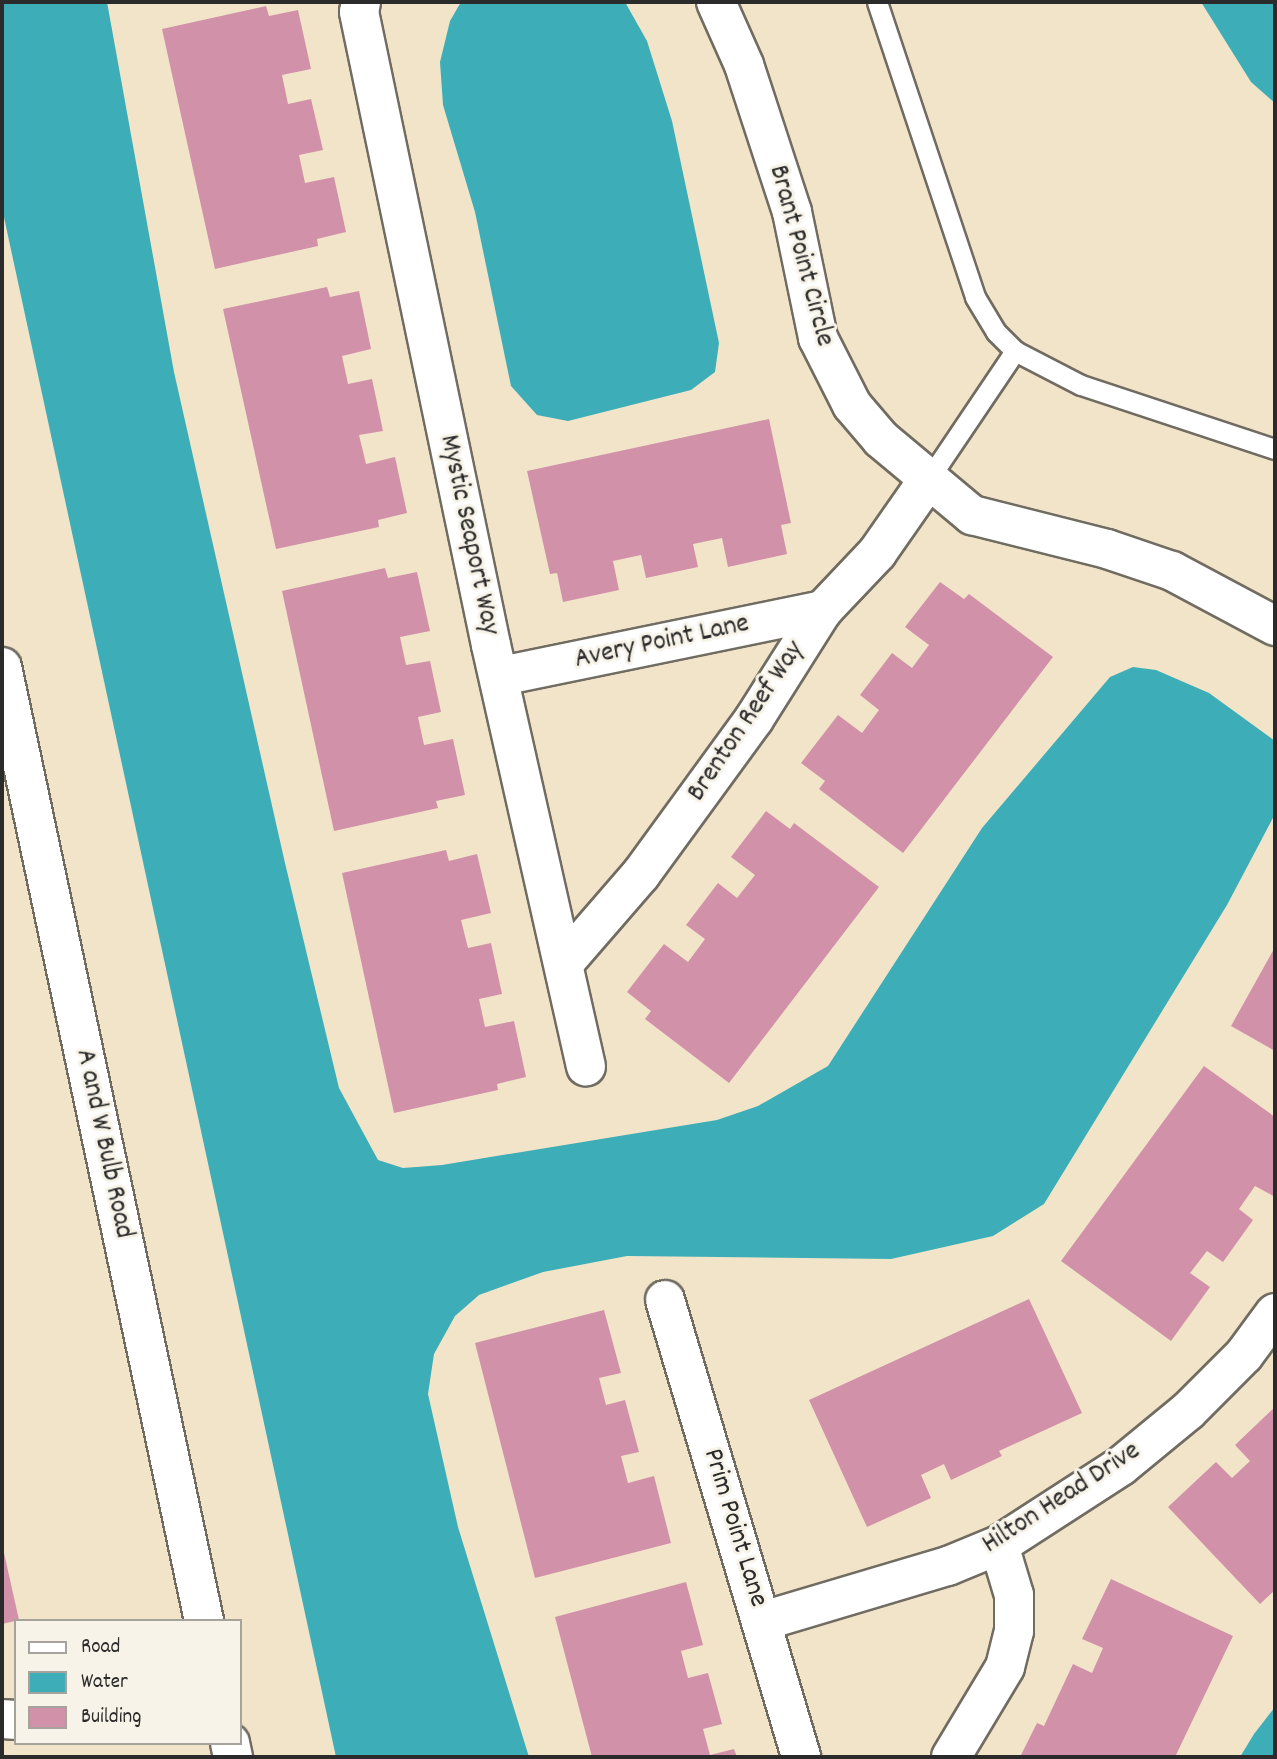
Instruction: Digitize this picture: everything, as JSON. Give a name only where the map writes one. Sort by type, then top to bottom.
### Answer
[{"type":"street","name":"Mystic Seaport Way","points":[[361,2],[359,12],[586,1066]]},
{"type":"street","name":"Brant Point Circle","points":[[716,2],[744,65],[792,212],[818,338],[852,405],[881,439],[972,515],[1107,549],[1172,571],[1275,626]]},
{"type":"street","name":"Brenton Reef Way","points":[[564,963],[641,874],[738,741],[822,610],[877,553],[928,480]]},
{"type":"street","name":"Avery Point Lane","points":[[501,677],[822,610]]},
{"type":"street","name":"A and W Bulb Road","points":[[2,667],[204,1619]]},
{"type":"street","name":"Prim Point Lane","points":[[665,1300],[763,1621],[801,1757]]},
{"type":"street","name":"Hilton Head Drive","points":[[763,1621],[935,1570],[999,1545],[1121,1466],[1188,1411],[1244,1355],[1275,1313]]},
{"type":"street","points":[[951,1757],[1005,1667],[1014,1631],[1014,1595],[999,1545]]},
{"type":"lane","points":[[877,2],[975,297],[996,332],[1015,351],[1081,385],[1275,449]]},
{"type":"lane","points":[[928,480],[1015,351]]},
{"type":"water","points":[[2,2],[107,2],[174,372],[285,863],[339,1088],[378,1160],[403,1168],[442,1165],[717,1120],[758,1106],[828,1066],[982,828],[1110,677],[1133,667],[1156,670],[1209,693],[1275,741],[1275,814],[1227,905],[1044,1204],[993,1236],[891,1259],[627,1256],[543,1272],[479,1295],[455,1316],[434,1354],[428,1394],[458,1527],[529,1757],[336,1757],[2,208]]},
{"type":"water","points":[[461,2],[625,2],[647,41],[672,121],[719,343],[715,372],[691,390],[568,421],[537,415],[511,386],[475,212],[443,105],[440,62],[450,21]]},
{"type":"water","points":[[1201,2],[1275,2],[1275,103],[1251,82]]},
{"type":"water","points":[[1275,1707],[1275,1757],[1240,1757],[1254,1734]]},
{"type":"building","points":[[266,6],[269,16],[298,10],[311,69],[282,75],[288,104],[311,99],[323,150],[299,155],[305,183],[334,177],[346,232],[317,239],[318,246],[215,269],[162,29]]},
{"type":"building","points":[[327,287],[330,297],[359,291],[371,349],[342,356],[348,384],[372,379],[383,431],[359,435],[366,464],[395,457],[407,513],[378,520],[379,527],[276,549],[223,309]]},
{"type":"building","points":[[769,419],[791,523],[781,525],[787,554],[728,567],[722,538],[693,544],[698,567],[646,578],[641,555],[613,561],[619,590],[563,602],[557,573],[550,574],[527,471]]},
{"type":"building","points":[[385,568],[388,578],[417,572],[430,631],[400,637],[406,665],[430,661],[441,712],[418,717],[424,745],[453,739],[465,795],[436,801],[438,808],[334,831],[282,591]]},
{"type":"building","points":[[940,582],[964,599],[969,594],[1053,657],[903,853],[819,789],[825,781],[801,763],[838,715],[862,733],[879,710],[860,695],[892,653],[912,668],[929,645],[905,627]]},
{"type":"building","points":[[766,811],[790,829],[794,823],[879,887],[729,1083],[645,1019],[651,1011],[627,992],[664,944],[688,962],[705,939],[686,925],[718,883],[737,898],[755,875],[731,857]]},
{"type":"building","points":[[446,850],[449,861],[477,854],[491,913],[461,920],[468,948],[491,943],[502,994],[479,999],[485,1027],[514,1021],[526,1077],[497,1084],[498,1090],[394,1113],[342,873]]},
{"type":"building","points":[[1275,947],[1275,1051],[1231,1026]]},
{"type":"building","points":[[1204,1066],[1275,1117],[1275,1197],[1255,1186],[1239,1209],[1253,1220],[1223,1262],[1207,1251],[1190,1273],[1210,1287],[1171,1341],[1061,1261]]},
{"type":"building","points":[[1029,1299],[1082,1413],[999,1451],[1002,1456],[951,1480],[944,1464],[921,1475],[931,1498],[867,1527],[809,1400]]},
{"type":"building","points":[[604,1310],[621,1373],[599,1378],[606,1405],[625,1400],[639,1452],[621,1456],[628,1483],[654,1476],[671,1543],[535,1578],[475,1343]]},
{"type":"building","points":[[1275,1407],[1275,1590],[1260,1604],[1168,1507],[1216,1462],[1232,1478],[1250,1461],[1235,1445]]},
{"type":"building","points":[[2,1544],[19,1619],[2,1624]]},
{"type":"building","points":[[1111,1579],[1233,1636],[1175,1757],[1020,1757],[1037,1723],[1044,1726],[1073,1664],[1092,1673],[1103,1648],[1082,1639]]},
{"type":"building","points":[[686,1582],[703,1645],[681,1651],[688,1678],[708,1673],[722,1724],[703,1729],[710,1755],[734,1749],[737,1757],[592,1757],[555,1617]]}]
